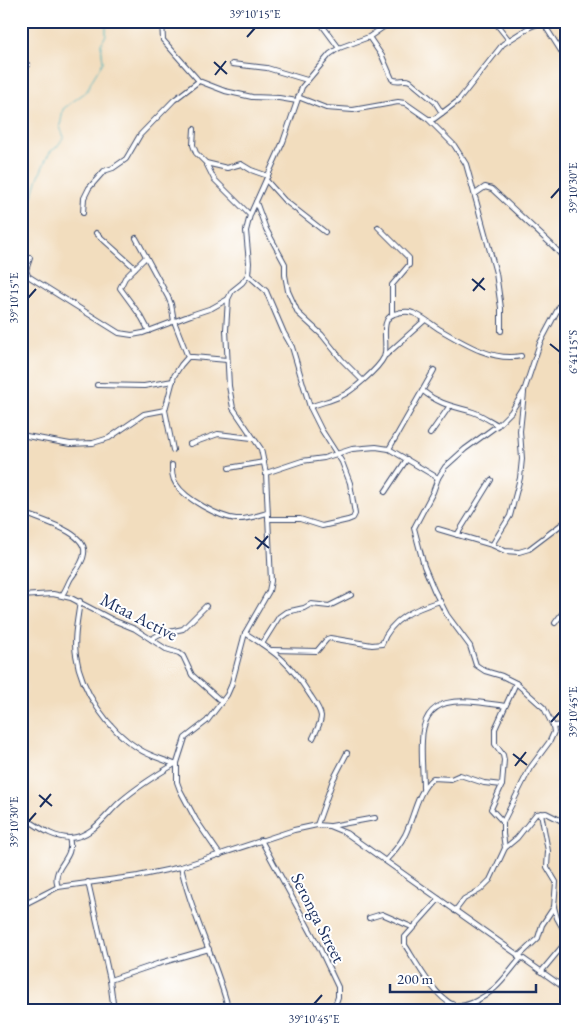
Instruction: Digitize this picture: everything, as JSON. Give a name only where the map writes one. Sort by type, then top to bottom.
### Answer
[{"type":"street","points":[[162,21],[163,40],[199,81],[225,91],[247,96],[297,99],[326,108],[353,110],[398,102],[405,103],[443,132],[460,152],[466,164],[475,194],[496,273],[502,308],[501,331]]},
{"type":"street","points":[[184,21],[197,23],[201,21]]},
{"type":"street","points":[[319,21],[339,48]]},
{"type":"street","points":[[220,855],[196,820],[180,790],[176,764],[185,738],[207,721],[222,702],[231,686],[245,634],[269,591],[271,581],[264,462],[261,449],[233,408],[226,330],[228,299],[232,291],[248,275],[246,231],[250,216],[283,142],[297,99],[307,80],[330,54],[339,48],[369,37],[392,21]]},
{"type":"street","points":[[494,21],[509,40]]},
{"type":"street","points":[[428,120],[434,119],[458,101],[498,50],[509,40],[530,27],[546,21],[547,29],[566,58]]},
{"type":"street","points":[[369,37],[382,56],[392,79],[398,81],[407,80],[413,84],[435,102],[442,113]]},
{"type":"street","points":[[21,61],[28,65]]},
{"type":"street","points":[[232,64],[267,68],[307,80]]},
{"type":"street","points":[[83,213],[84,198],[89,188],[104,171],[113,168],[126,159],[140,135],[174,100],[199,81]]},
{"type":"street","points":[[194,129],[194,150],[206,163],[214,180],[250,216]]},
{"type":"street","points":[[206,163],[227,168],[241,164],[267,178],[284,200],[325,232]]},
{"type":"street","points":[[475,194],[485,188],[492,189],[566,260]]},
{"type":"street","points":[[256,201],[266,229],[285,264],[288,291],[298,313],[322,335],[342,360],[362,380]]},
{"type":"street","points":[[378,227],[409,258],[410,262],[392,285],[392,315],[386,325],[385,355]]},
{"type":"street","points":[[96,233],[135,268]]},
{"type":"street","points":[[136,238],[171,304],[174,321],[188,357]]},
{"type":"street","points":[[146,257],[125,278],[120,288],[149,331]]},
{"type":"street","points":[[30,258],[26,270],[28,276],[119,333],[143,334],[212,308],[228,299]]},
{"type":"street","points":[[248,275],[266,291],[275,315],[295,353],[310,406],[342,462],[350,483],[355,514],[353,518],[322,526],[300,519],[268,519]]},
{"type":"street","points":[[492,545],[510,516],[520,478],[522,459],[520,431],[524,391],[540,344],[566,294]]},
{"type":"street","points":[[392,315],[407,312],[414,313],[439,329],[483,352],[511,358],[521,356]]},
{"type":"street","points":[[310,406],[340,397],[349,392],[376,367],[385,355],[425,320]]},
{"type":"street","points":[[564,356],[562,361],[563,372],[566,378]]},
{"type":"street","points":[[188,357],[228,360]]},
{"type":"street","points":[[173,450],[166,410],[173,381],[181,365],[188,357]]},
{"type":"street","points":[[388,449],[434,370]]},
{"type":"street","points":[[97,386],[144,386],[173,381]]},
{"type":"street","points":[[422,391],[434,400],[449,407],[476,413],[498,425]]},
{"type":"street","points":[[505,848],[502,834],[503,822],[530,768],[550,740],[554,732],[553,726],[544,708],[516,683],[502,676],[484,671],[476,665],[470,646],[440,601],[424,566],[414,528],[433,492],[438,478],[445,468],[465,449],[498,425],[510,412],[524,391]]},
{"type":"street","points":[[430,434],[449,407]]},
{"type":"street","points":[[21,435],[70,444],[93,444],[109,438],[144,414],[166,410]]},
{"type":"street","points":[[190,444],[218,434],[252,438]]},
{"type":"street","points":[[266,473],[302,460],[324,458],[352,449],[376,447],[388,449],[438,478]]},
{"type":"street","points":[[386,492],[407,459]]},
{"type":"street","points":[[229,468],[264,462]]},
{"type":"street","points":[[172,465],[173,478],[176,485],[186,496],[208,508],[226,517],[238,519],[267,513]]},
{"type":"street","points":[[457,535],[491,480]]},
{"type":"street","points":[[24,513],[64,528],[79,540],[83,546],[84,555],[78,570],[70,579],[62,595]]},
{"type":"street","points":[[438,529],[492,545],[505,552],[520,552],[529,549],[566,521]]},
{"type":"street","name":"Mtaa Active","points":[[21,596],[62,595],[80,601],[113,620],[134,628],[166,649],[180,653],[192,675],[222,702]]},
{"type":"street","points":[[262,644],[279,617],[286,612],[304,608],[311,604],[329,606],[351,595]]},
{"type":"street","points":[[80,601],[76,654],[85,686],[96,706],[108,722],[139,749],[176,764]]},
{"type":"street","points":[[272,650],[317,651],[330,638],[364,644],[382,644],[385,634],[401,617],[415,609],[440,601]]},
{"type":"street","points":[[151,639],[160,634],[183,629],[206,606]]},
{"type":"street","points":[[555,622],[566,608]]},
{"type":"street","points":[[245,634],[272,650],[290,666],[321,714],[320,722],[313,738]]},
{"type":"street","points":[[503,822],[491,809],[502,785],[504,760],[503,755],[495,744],[494,738],[497,720],[516,683]]},
{"type":"street","points":[[386,860],[394,852],[405,834],[423,788],[423,730],[427,719],[433,711],[445,702],[455,701],[505,706]]},
{"type":"street","points":[[553,726],[566,725]]},
{"type":"street","points":[[317,825],[333,780],[347,753]]},
{"type":"street","points":[[21,816],[44,832],[69,838],[82,835],[100,823],[121,801],[176,764]]},
{"type":"street","points":[[423,788],[433,778],[451,779],[460,775],[484,783],[502,785]]},
{"type":"street","points":[[541,813],[548,851],[547,867],[556,882],[554,907],[557,918],[566,934]]},
{"type":"street","points":[[455,911],[464,899],[486,886],[505,848],[517,838],[536,814],[551,815],[566,823]]},
{"type":"street","points":[[21,897],[23,905],[58,887],[138,876],[182,867],[261,840],[317,825],[329,826],[375,818]]},
{"type":"street","points":[[329,826],[346,833],[386,860],[566,989]]},
{"type":"street","points":[[58,887],[56,873],[71,850],[69,838]]},
{"type":"street","name":"Seronga Street","points":[[261,840],[319,947],[338,987],[338,997],[333,1011]]},
{"type":"street","points":[[182,867],[185,886],[223,985],[229,1011]]},
{"type":"street","points":[[88,882],[110,980],[114,1011]]},
{"type":"street","points":[[439,899],[406,937],[405,945],[438,991],[454,1005],[469,1005],[494,989],[538,938],[542,925],[554,907]]},
{"type":"street","points":[[368,918],[382,914],[414,928]]},
{"type":"street","points":[[541,972],[566,942]]},
{"type":"street","points":[[110,980],[210,949]]},
{"type":"waterway","points":[[21,234],[38,178],[47,157],[64,137],[60,127],[63,109],[87,91],[103,62],[101,44],[106,35],[106,21]]}]
